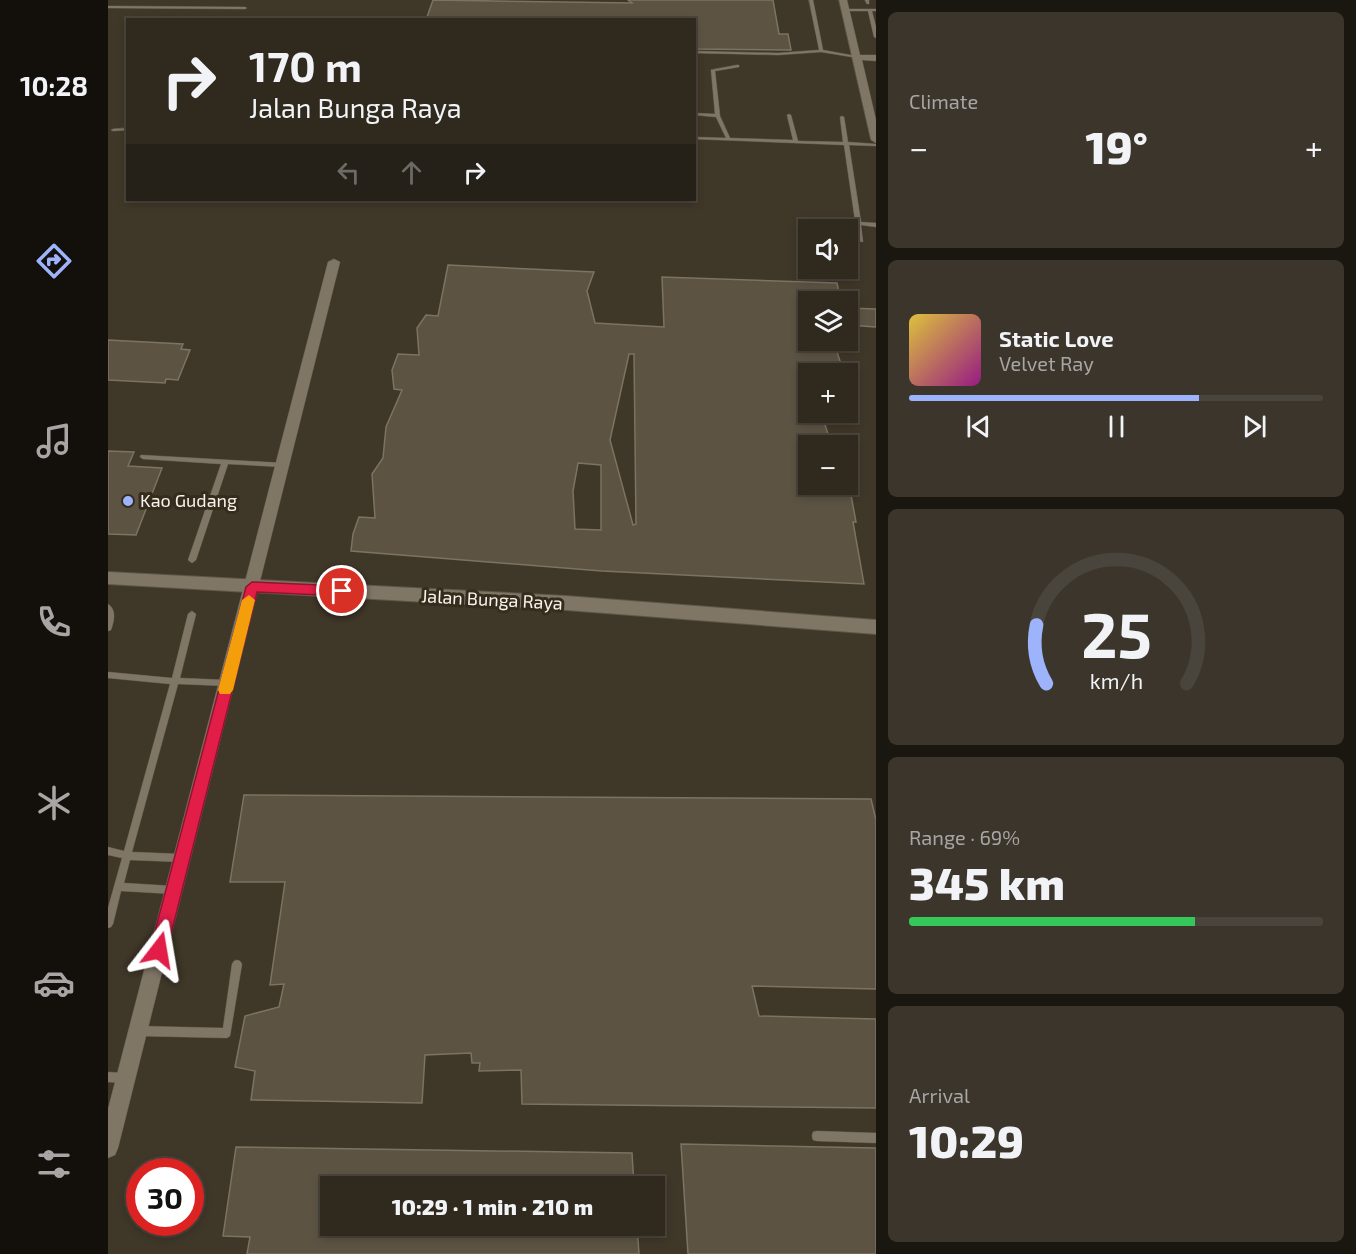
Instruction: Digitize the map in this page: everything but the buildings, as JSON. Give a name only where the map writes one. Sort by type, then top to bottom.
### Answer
[{"type":"street","points":[[844,5],[876,140]]},
{"type":"street","points":[[856,57],[876,58]]},
{"type":"street","points":[[108,1149],[117,1078],[138,1031],[334,262]]},
{"type":"street","name":"Jalan Bunga Raya","points":[[108,579],[566,603],[876,627]]},
{"type":"lane","points":[[811,0],[821,51]]},
{"type":"lane","points":[[844,5],[876,10]]},
{"type":"lane","points":[[108,7],[245,8]]},
{"type":"lane","points":[[870,10],[876,37]]},
{"type":"lane","points":[[696,52],[778,54],[821,51],[856,57]]},
{"type":"lane","points":[[729,140],[718,116],[713,70],[717,67],[737,66]]},
{"type":"lane","points":[[696,114],[718,116]]},
{"type":"lane","points":[[789,115],[796,142]]},
{"type":"lane","points":[[842,117],[857,219]]},
{"type":"lane","points":[[113,130],[126,129]]},
{"type":"lane","points":[[696,138],[876,145]]},
{"type":"lane","points":[[861,241],[858,223],[876,225]]},
{"type":"lane","points":[[143,457],[283,465]]},
{"type":"lane","points":[[192,560],[225,462]]},
{"type":"lane","points":[[108,607],[111,617],[108,628]]},
{"type":"lane","points":[[108,924],[192,614]]},
{"type":"lane","points":[[108,675],[227,683]]},
{"type":"lane","points":[[108,851],[127,856],[182,858]]},
{"type":"lane","points":[[118,888],[174,890]]},
{"type":"lane","points":[[138,1031],[227,1033],[237,964]]},
{"type":"lane","points":[[817,1137],[876,1138]]},
{"type":"slow traffic","points":[[225,690],[249,600]]},
{"type":"place","name":"Kao Gudang","points":[[128,501]]},
{"type":"route","points":[[159,950],[252,587],[342,591]]}]
